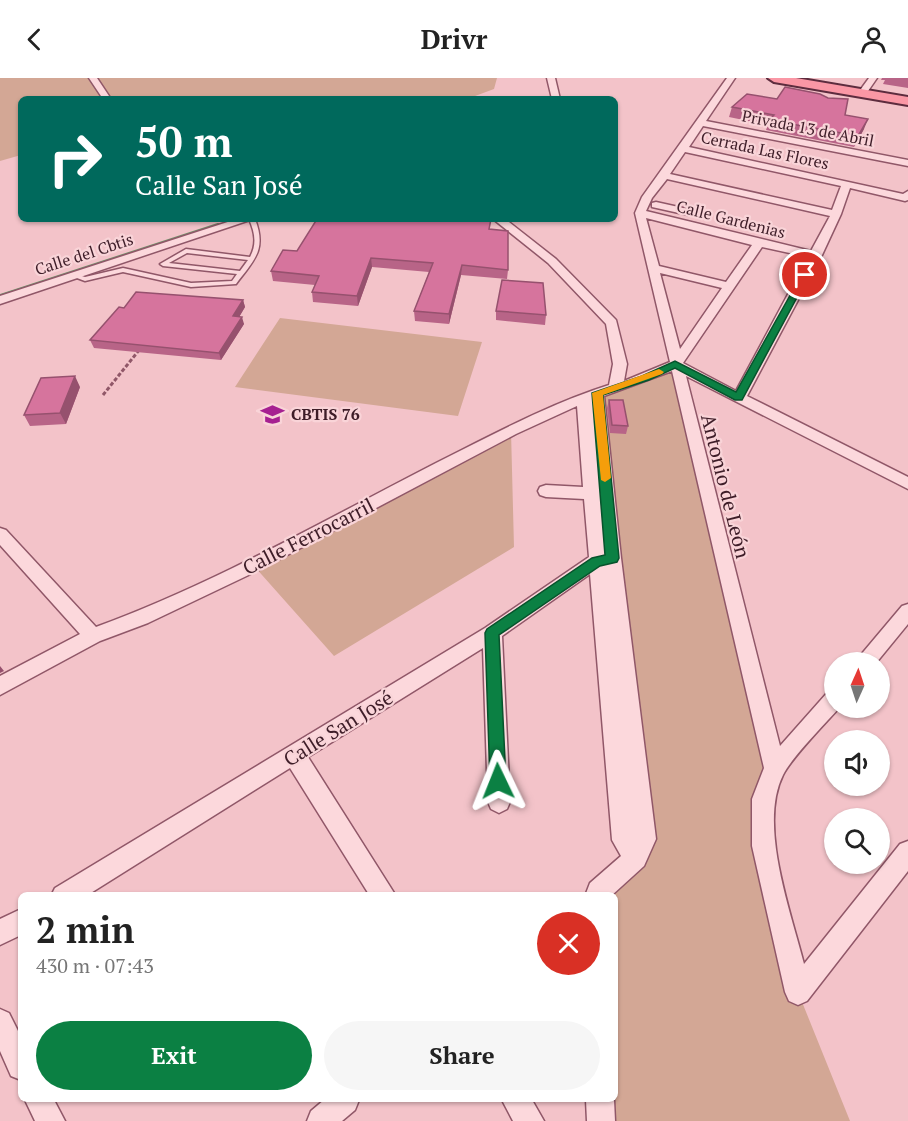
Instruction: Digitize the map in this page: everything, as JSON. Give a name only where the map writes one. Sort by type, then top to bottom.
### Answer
[{"type":"main road","points":[[777,78],[908,99]]},
{"type":"main road","points":[[799,78],[908,99]]},
{"type":"street","points":[[93,78],[105,96]]},
{"type":"street","points":[[551,78],[555,96]]},
{"type":"street","points":[[641,207],[731,78]]},
{"type":"street","points":[[865,89],[873,78]]},
{"type":"street","name":"Privada 13 de Abril","points":[[701,123],[908,163]]},
{"type":"street","name":"Cerrada Las Flores","points":[[681,148],[773,153],[846,184],[836,214],[816,255],[739,398]]},
{"type":"street","points":[[664,176],[794,209],[836,214]]},
{"type":"street","points":[[846,184],[905,198],[908,194]]},
{"type":"street","points":[[641,207],[688,212]]},
{"type":"street","name":"Calle Gardenias","points":[[641,207],[759,243],[816,255]]},
{"type":"street","name":"Antonio de León","points":[[641,207],[652,268],[775,768]]},
{"type":"street","name":"Calle del Cbtis","points":[[0,300],[238,222]]},
{"type":"street","points":[[502,222],[552,261],[612,323],[620,364],[616,387]]},
{"type":"street","points":[[759,243],[675,364],[908,484]]},
{"type":"street","points":[[652,268],[729,286]]},
{"type":"street","name":"Calle Ferrocarril","points":[[0,686],[93,636],[142,618],[253,565],[511,431],[590,396],[646,378],[675,364]]},
{"type":"street","points":[[590,396],[604,560],[623,840],[636,858],[598,892]]},
{"type":"street","points":[[546,491],[599,493]]},
{"type":"street","points":[[0,534],[93,636]]},
{"type":"street","name":"Calle San José","points":[[70,892],[492,633],[604,560]]},
{"type":"street","points":[[873,652],[908,611]]},
{"type":"street","points":[[492,633],[499,802]]},
{"type":"street","points":[[824,711],[775,768],[764,799],[763,846],[798,992],[908,852]]},
{"type":"street","points":[[294,755],[381,892]]},
{"type":"street","points":[[0,933],[18,923]]},
{"type":"street","points":[[0,1022],[2,1031],[18,1060]]},
{"type":"street","points":[[321,1121],[343,1102]]},
{"type":"street","points":[[517,1102],[530,1121]]},
{"type":"street","points":[[600,1102],[601,1121]]},
{"type":"lane","points":[[72,275],[85,279],[123,270],[191,285],[234,284],[258,247],[258,231],[247,222]]},
{"type":"lane","points":[[241,273],[163,264],[186,251],[250,259]]},
{"type":"path","points":[[103,395],[140,349]]},
{"type":"shaded area","points":[[0,78],[497,78],[494,89],[475,96],[18,96],[18,156],[0,161]]},
{"type":"shaded area","points":[[280,318],[482,342],[458,416],[235,387]]},
{"type":"shaded area","points":[[675,365],[775,768],[763,799],[798,992],[850,1121],[601,1121],[600,1102],[618,1102],[618,892],[600,892],[635,858],[597,393]]},
{"type":"shaded area","points":[[511,431],[514,547],[334,656],[253,565]]},
{"type":"building","points":[[785,87],[820,94],[828,98],[848,99],[845,115],[868,119],[858,136],[769,120],[774,115],[732,107],[747,94],[777,99]]},
{"type":"building","points":[[315,222],[490,222],[489,229],[508,231],[508,270],[462,265],[449,314],[414,311],[433,263],[371,258],[357,296],[312,292],[319,276],[271,271],[283,250],[297,251]]},
{"type":"building","points":[[502,280],[543,283],[546,315],[496,311]]},
{"type":"building","points":[[136,292],[243,300],[233,316],[242,317],[219,353],[90,340],[119,307],[124,308]]},
{"type":"building","points":[[75,376],[60,413],[24,415],[41,378]]},
{"type":"building","points":[[609,400],[623,400],[628,426],[612,425]]},
{"type":"waterway","points":[[0,296],[218,225]]},
{"type":"slow traffic","points":[[605,478],[597,393],[659,372]]},
{"type":"place","name":"CBTIS 76","points":[[273,414]]},
{"type":"route","points":[[498,781],[492,633],[596,561],[612,558],[597,393],[646,378],[675,364],[739,398],[805,275]]}]
